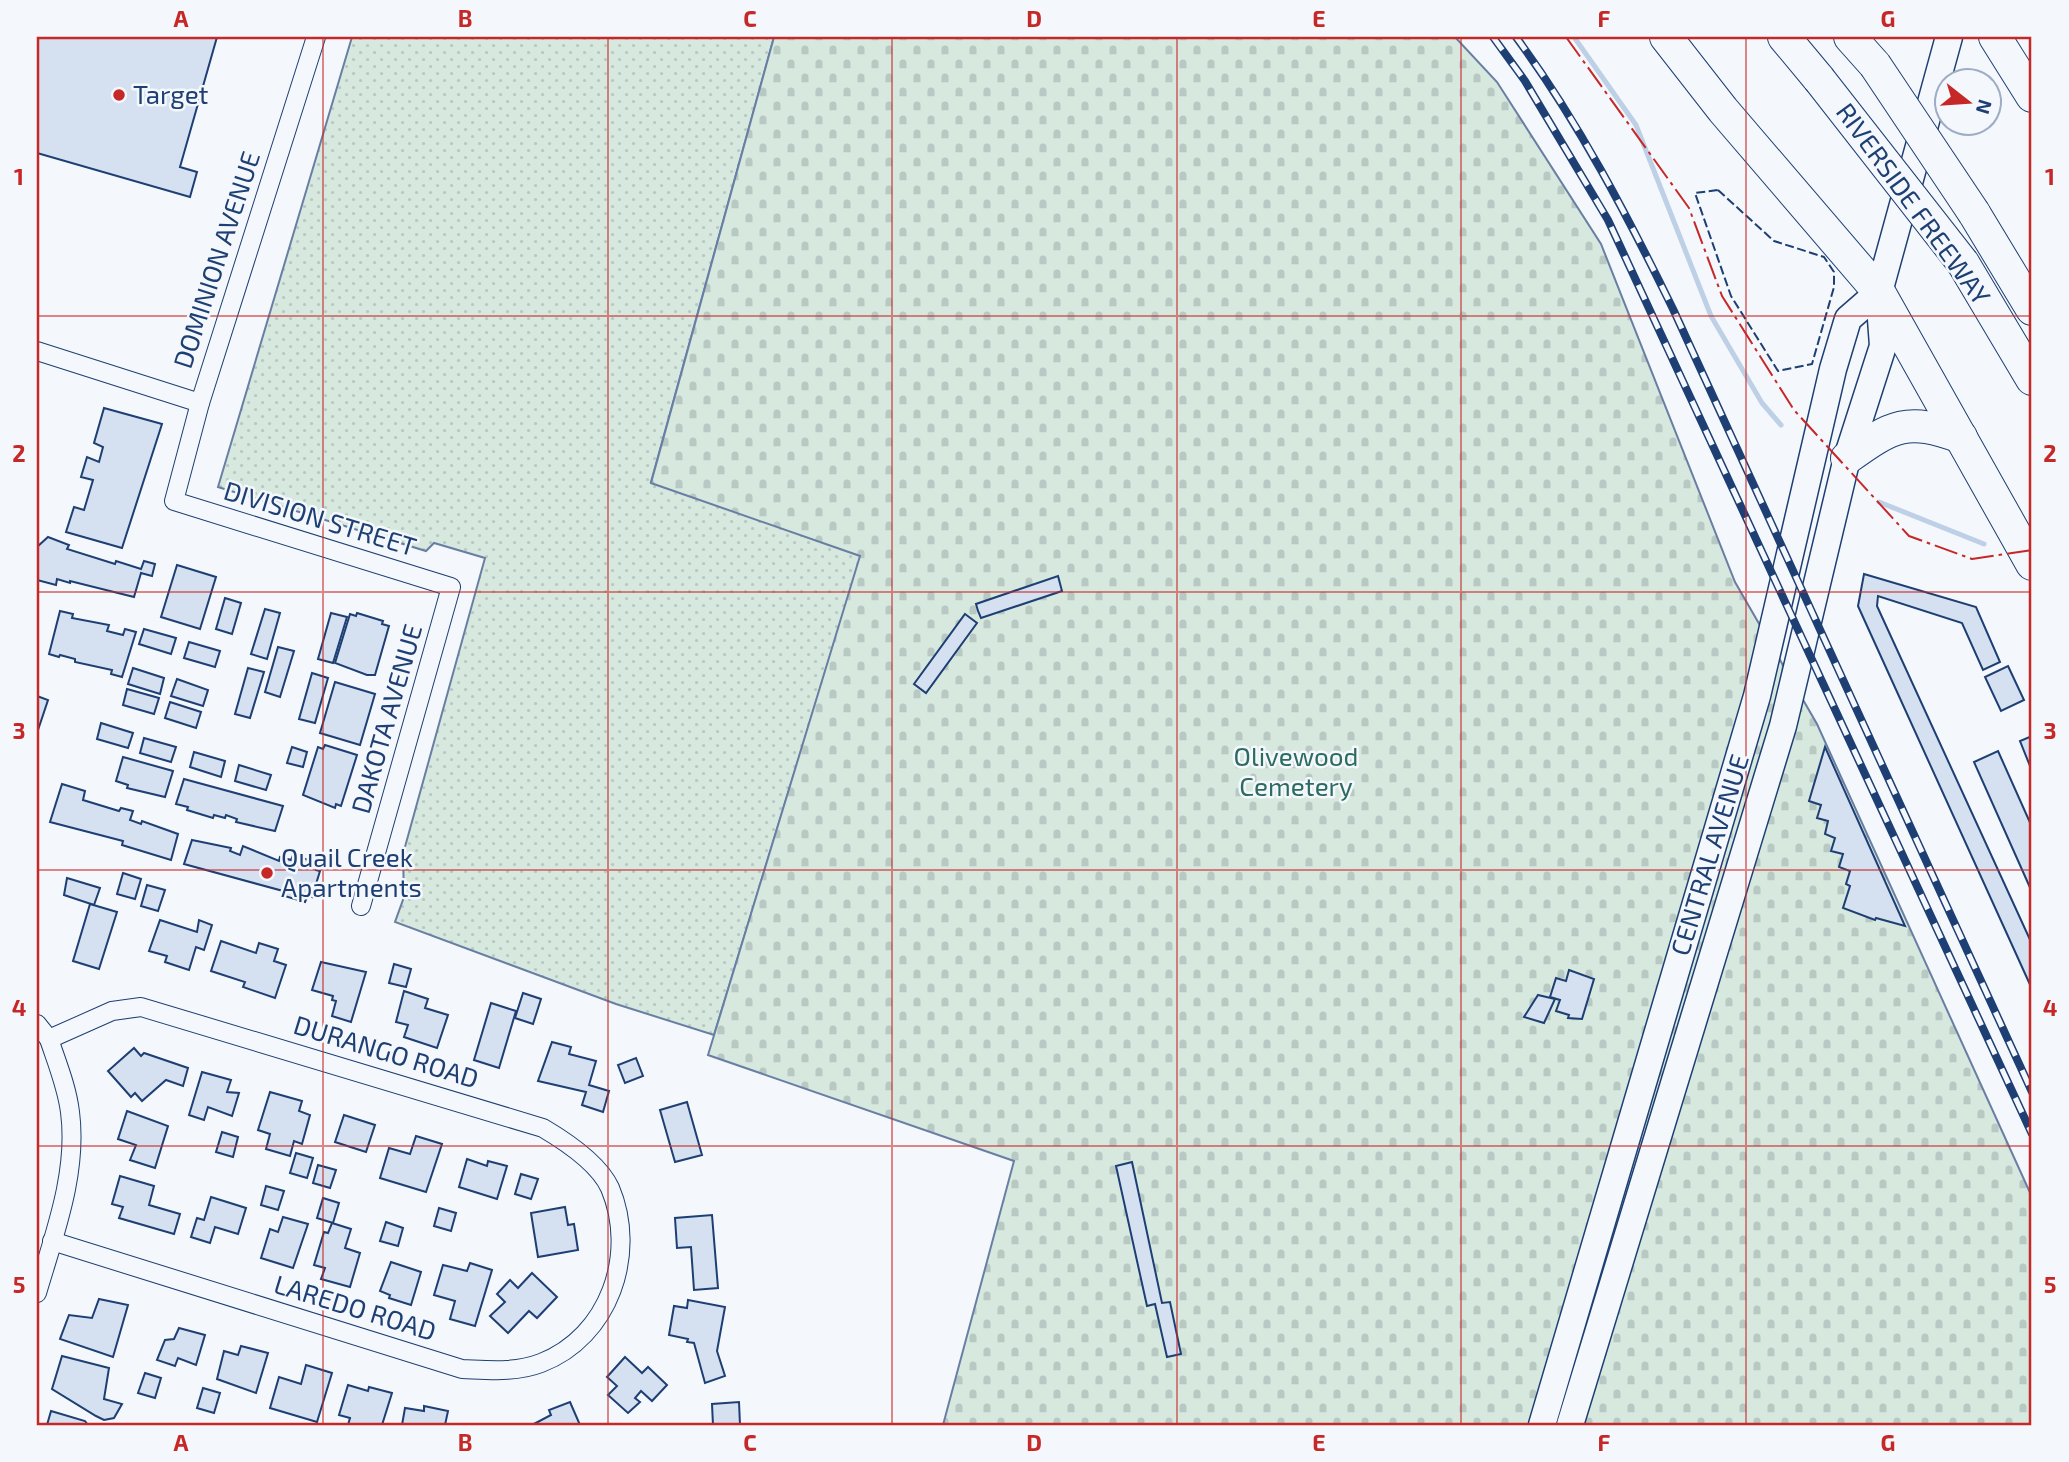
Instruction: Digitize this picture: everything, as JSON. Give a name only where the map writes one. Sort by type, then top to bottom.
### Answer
[{"type":"highway","points":[[1666,37],[1723,110],[1879,292],[2032,564]]},
{"type":"highway","name":"RIVERSIDE FREEWAY","points":[[1784,37],[1962,263],[2032,379]]},
{"type":"highway","name":"RIVERSIDE FREEWAY","points":[[1850,37],[1875,65],[1974,213],[2032,309]]},
{"type":"highway","points":[[1995,37],[2032,96]]},
{"type":"highway","points":[[1847,458],[1879,435],[1910,426],[1928,425],[1961,437]]},
{"type":"main road","name":"CENTRAL AVENUE","points":[[1570,1425],[1783,726],[1847,458],[1883,346],[1879,292],[1949,37]]},
{"type":"main road","name":"CENTRAL AVENUE","points":[[1542,1425],[1757,696],[1830,381],[1848,319],[1879,292]]},
{"type":"street","name":"DOMINION AVENUE","points":[[174,501],[200,403],[316,37]]},
{"type":"street","points":[[37,351],[200,403]]},
{"type":"street","name":"DIVISION STREET","points":[[174,501],[451,587]]},
{"type":"street","name":"DAKOTA AVENUE","points":[[361,906],[451,587]]},
{"type":"street","name":"DURANGO ROAD","points":[[49,1039],[112,1011],[141,1007],[543,1128],[573,1146],[609,1187],[621,1233],[614,1288]]},
{"type":"street","points":[[37,1024],[49,1039],[70,1111],[72,1144],[68,1180],[37,1293]]},
{"type":"street","name":"LAREDO ROAD","points":[[52,1241],[462,1369],[508,1371],[540,1363],[571,1348],[595,1324],[614,1288]]},
{"type":"green space","points":[[352,37],[774,37],[651,482],[861,555],[714,1035],[616,1004],[395,922],[404,897],[403,854],[485,558],[434,543],[426,551],[218,487]]},
{"type":"green space","name":"Olivewood Cemetery","points":[[774,37],[1455,37],[1497,82],[1601,244],[1735,582],[1817,724],[2032,1197],[2032,1425],[943,1425],[1014,1161],[708,1055],[860,556],[651,483]]},
{"type":"building","name":"Target","points":[[37,37],[217,37],[180,167],[197,172],[190,197],[37,153]]},
{"type":"building","points":[[104,408],[162,424],[122,548],[66,532],[74,507],[84,510],[93,480],[81,477],[87,457],[99,462],[103,447],[94,443]]},
{"type":"building","points":[[48,537],[69,545],[67,549],[115,564],[116,561],[141,569],[144,561],[155,564],[152,576],[141,573],[134,597],[70,581],[57,579],[56,585],[37,580],[37,547]]},
{"type":"building","points":[[177,565],[216,577],[200,629],[161,617]]},
{"type":"building","points":[[1864,574],[1976,607],[2000,662],[1983,670],[1962,623],[1878,596],[1877,606],[2032,944],[2032,989],[1858,606]]},
{"type":"building","points":[[1058,576],[1062,591],[981,618],[976,604]]},
{"type":"building","points":[[225,598],[241,603],[232,634],[216,629]]},
{"type":"building","points":[[265,609],[280,613],[267,659],[251,654]]},
{"type":"building","points":[[60,611],[73,614],[72,618],[109,625],[107,631],[123,635],[125,629],[136,632],[122,677],[111,674],[112,670],[49,654]]},
{"type":"building","points":[[331,613],[347,617],[333,663],[318,659]]},
{"type":"building","points":[[357,613],[383,621],[382,624],[389,626],[375,675],[367,675],[335,663],[350,614],[356,616]]},
{"type":"building","points":[[965,614],[977,623],[926,693],[914,684]]},
{"type":"building","points":[[144,629],[176,638],[171,654],[139,644]]},
{"type":"building","points":[[189,642],[220,651],[215,667],[184,658]]},
{"type":"building","points":[[278,647],[294,651],[280,697],[265,692]]},
{"type":"building","points":[[2008,666],[2024,700],[2001,711],[1985,677]]},
{"type":"building","points":[[133,668],[164,678],[160,694],[128,684]]},
{"type":"building","points":[[248,668],[264,672],[250,718],[235,714]]},
{"type":"building","points":[[312,673],[328,678],[315,723],[299,719]]},
{"type":"building","points":[[177,679],[208,690],[203,706],[171,696]]},
{"type":"building","points":[[335,682],[375,694],[360,745],[320,733]]},
{"type":"building","points":[[127,689],[159,698],[154,714],[123,705]]},
{"type":"building","points":[[37,696],[48,700],[38,730],[37,730]]},
{"type":"building","points":[[170,702],[201,712],[196,728],[165,718]]},
{"type":"building","points":[[101,723],[133,733],[128,748],[97,739]]},
{"type":"building","points":[[2032,736],[2032,771],[2020,741]]},
{"type":"building","points":[[144,738],[176,747],[171,762],[140,753]]},
{"type":"building","name":"Quail Creek Apartments","points":[[325,745],[357,755],[341,806],[336,804],[335,808],[303,795],[318,747],[323,749]]},
{"type":"building","name":"Quail Creek Apartments","points":[[292,747],[307,752],[303,767],[287,763]]},
{"type":"building","points":[[1825,747],[1905,926],[1876,918],[1875,920],[1843,908],[1850,886],[1846,884],[1850,871],[1839,867],[1843,854],[1831,851],[1835,838],[1825,834],[1828,821],[1817,818],[1821,805],[1809,801]]},
{"type":"building","points":[[1998,751],[2032,827],[2032,892],[1974,762]]},
{"type":"building","points":[[194,752],[225,761],[221,777],[190,767]]},
{"type":"building","points":[[123,757],[173,771],[165,797],[127,788],[128,785],[116,781]]},
{"type":"building","name":"Quail Creek Apartments","points":[[239,765],[271,775],[266,790],[235,781]]},
{"type":"building","name":"Quail Creek Apartments","points":[[184,779],[283,806],[275,831],[236,822],[237,819],[226,815],[225,818],[214,815],[213,818],[176,804]]},
{"type":"building","points":[[62,784],[85,791],[83,800],[119,811],[121,808],[133,811],[130,820],[141,824],[142,821],[178,834],[171,860],[122,845],[123,841],[50,822]]},
{"type":"building","name":"Quail Creek Apartments","points":[[192,840],[231,848],[230,851],[240,855],[243,846],[279,861],[280,857],[291,860],[293,855],[318,863],[316,870],[320,871],[312,897],[308,895],[305,902],[281,895],[283,891],[184,864]]},
{"type":"building","points":[[123,873],[141,879],[135,899],[117,894]]},
{"type":"building","points":[[67,878],[100,888],[94,905],[64,895]]},
{"type":"building","points":[[147,885],[165,890],[158,911],[141,906]]},
{"type":"building","points":[[90,904],[117,912],[99,969],[73,961]]},
{"type":"building","points":[[160,920],[197,932],[199,920],[212,925],[204,950],[196,947],[189,970],[165,962],[167,956],[149,951]]},
{"type":"building","points":[[221,941],[256,953],[259,943],[278,949],[274,961],[286,965],[275,998],[243,987],[245,982],[211,971]]},
{"type":"building","points":[[321,962],[366,972],[351,1022],[332,1016],[336,1001],[332,1000],[333,996],[312,990]]},
{"type":"building","points":[[394,964],[411,969],[406,987],[389,983]]},
{"type":"building","points":[[1569,970],[1594,979],[1582,1019],[1568,1018],[1569,1015],[1556,1011],[1560,1000],[1550,997],[1556,978],[1566,981]]},
{"type":"building","points":[[404,991],[428,999],[425,1008],[448,1015],[437,1048],[404,1037],[408,1025],[396,1022]]},
{"type":"building","points":[[523,993],[541,999],[533,1024],[515,1018]]},
{"type":"building","points":[[1538,995],[1555,999],[1544,1023],[1524,1017]]},
{"type":"building","points":[[491,1003],[516,1011],[499,1068],[474,1060]]},
{"type":"building","points":[[552,1042],[571,1047],[569,1054],[596,1061],[589,1085],[609,1091],[603,1112],[582,1105],[586,1092],[538,1081]]},
{"type":"building","points":[[134,1048],[141,1056],[144,1053],[188,1068],[183,1086],[166,1080],[142,1101],[135,1093],[131,1097],[108,1071]]},
{"type":"building","points":[[636,1058],[643,1076],[625,1083],[618,1065]]},
{"type":"building","points":[[202,1072],[231,1080],[227,1092],[239,1093],[232,1116],[208,1107],[204,1120],[189,1115]]},
{"type":"building","points":[[270,1092],[302,1101],[299,1111],[310,1115],[302,1144],[294,1141],[290,1156],[266,1149],[270,1134],[258,1130]]},
{"type":"building","points":[[687,1102],[702,1155],[675,1162],[660,1110]]},
{"type":"building","points":[[127,1111],[168,1126],[155,1168],[130,1160],[136,1145],[118,1139]]},
{"type":"building","points":[[344,1115],[375,1125],[366,1152],[335,1142]]},
{"type":"building","points":[[222,1132],[238,1137],[233,1157],[216,1152]]},
{"type":"building","points":[[416,1136],[442,1144],[426,1192],[380,1178],[389,1148],[410,1154]]},
{"type":"building","points":[[296,1153],[313,1158],[307,1178],[290,1173]]},
{"type":"building","points":[[467,1159],[487,1166],[488,1161],[507,1166],[497,1199],[459,1187]]},
{"type":"building","points":[[1132,1162],[1162,1303],[1170,1302],[1181,1354],[1167,1357],[1155,1304],[1147,1306],[1116,1166]]},
{"type":"building","points":[[318,1165],[336,1170],[330,1188],[313,1183]]},
{"type":"building","points":[[521,1174],[538,1179],[531,1199],[515,1194]]},
{"type":"building","points":[[120,1176],[154,1186],[149,1205],[180,1214],[174,1234],[119,1218],[123,1207],[112,1204]]},
{"type":"building","points":[[266,1186],[284,1191],[278,1210],[261,1205]]},
{"type":"building","points":[[211,1197],[246,1208],[238,1234],[215,1227],[210,1243],[191,1237],[197,1218],[204,1220]]},
{"type":"building","points":[[323,1198],[339,1203],[333,1223],[317,1218]]},
{"type":"building","points":[[565,1207],[568,1225],[574,1224],[578,1250],[538,1257],[531,1213]]},
{"type":"building","points":[[439,1208],[456,1213],[451,1231],[434,1226]]},
{"type":"building","points":[[712,1215],[718,1288],[694,1290],[691,1247],[677,1248],[675,1218]]},
{"type":"building","points":[[283,1217],[308,1224],[293,1268],[261,1258],[270,1229],[278,1232]]},
{"type":"building","points":[[386,1222],[403,1228],[398,1246],[380,1241]]},
{"type":"building","points":[[332,1223],[351,1229],[345,1248],[360,1253],[350,1287],[321,1279],[325,1268],[314,1265],[324,1232],[328,1233]]},
{"type":"building","points":[[391,1262],[421,1272],[411,1305],[389,1298],[390,1295],[380,1291]]},
{"type":"building","points":[[470,1263],[492,1270],[475,1326],[450,1319],[455,1301],[434,1295],[443,1265],[467,1271]]},
{"type":"building","points":[[532,1273],[557,1297],[537,1318],[529,1311],[508,1333],[490,1316],[505,1302],[497,1294],[510,1280],[518,1288]]},
{"type":"building","points":[[99,1299],[128,1305],[113,1357],[60,1339],[69,1315],[92,1318]]},
{"type":"building","points":[[688,1300],[725,1307],[717,1351],[725,1376],[705,1383],[694,1343],[669,1335],[674,1306],[687,1308]]},
{"type":"building","points":[[179,1328],[205,1335],[196,1365],[178,1358],[175,1366],[157,1360],[165,1340],[174,1339]]},
{"type":"building","points":[[241,1346],[268,1353],[256,1393],[217,1379],[224,1351],[238,1355]]},
{"type":"building","points":[[62,1356],[109,1368],[104,1399],[122,1404],[114,1418],[104,1420],[52,1389]]},
{"type":"building","points":[[625,1357],[642,1373],[648,1367],[667,1385],[652,1401],[641,1391],[635,1398],[640,1402],[628,1413],[608,1395],[617,1386],[607,1377]]},
{"type":"building","points":[[306,1365],[332,1373],[317,1422],[270,1408],[279,1377],[301,1384]]},
{"type":"building","points":[[145,1373],[161,1378],[155,1398],[138,1393]]},
{"type":"building","points":[[348,1385],[368,1391],[369,1387],[392,1393],[382,1425],[348,1425],[350,1418],[339,1415]]},
{"type":"building","points":[[203,1388],[220,1393],[214,1413],[197,1408]]},
{"type":"building","points":[[570,1402],[580,1425],[532,1425],[551,1415],[549,1410]]},
{"type":"building","points":[[739,1402],[740,1425],[713,1425],[712,1404]]},
{"type":"building","points":[[424,1406],[448,1411],[445,1425],[402,1425],[405,1408],[424,1411]]},
{"type":"building","points":[[51,1411],[85,1421],[88,1425],[47,1425]]},
{"type":"waterway","points":[[1574,37],[1636,125],[1711,316],[1762,403],[1781,425]]},
{"type":"waterway","points":[[1879,502],[1984,544]]},
{"type":"railway","points":[[1493,37],[1525,81],[1608,220],[2032,1134]]},
{"type":"railway","points":[[1516,37],[1539,69],[1600,169],[1673,309],[2032,1092]]},
{"type":"fence","points":[[1718,190],[1774,241],[1824,257],[1834,272],[1834,287],[1812,364],[1778,371],[1731,296],[1695,193],[1718,190]]},
{"type":"power","points":[[1566,37],[1689,208],[1722,296],[1794,410],[1909,536],[1972,559],[2032,550]]},
{"type":"place","name":"Target","points":[[119,95]]},
{"type":"place","name":"Quail Creek Apartments","points":[[267,873]]}]
